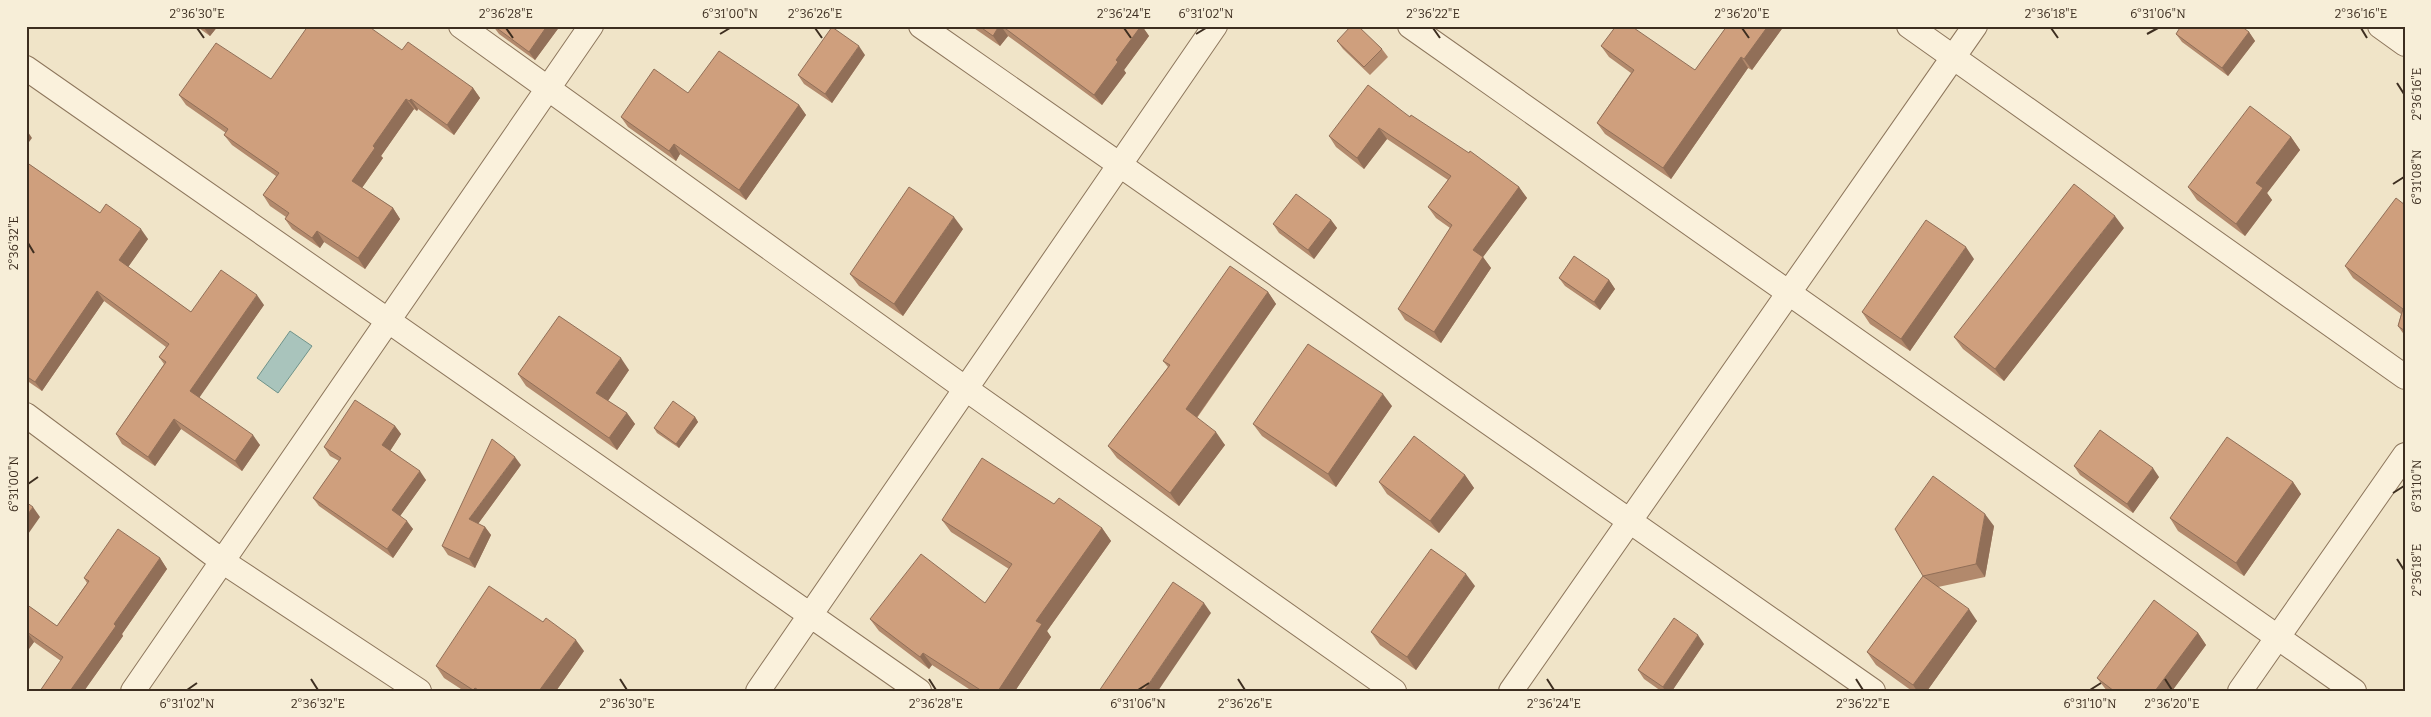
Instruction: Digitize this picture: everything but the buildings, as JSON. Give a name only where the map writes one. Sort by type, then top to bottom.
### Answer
[{"type":"street","points":[[461,26],[966,389],[1394,691]]},
{"type":"street","points":[[133,691],[387,320],[592,26]]},
{"type":"street","points":[[921,26],[1873,691]]},
{"type":"street","points":[[758,691],[1215,26]]},
{"type":"street","points":[[1410,26],[2354,691]]},
{"type":"street","points":[[1909,26],[2405,377]]},
{"type":"street","points":[[1511,691],[1975,26]]},
{"type":"street","points":[[2380,26],[2405,44]]},
{"type":"street","points":[[26,68],[919,691]]},
{"type":"street","points":[[26,415],[222,561],[419,691]]},
{"type":"street","points":[[2240,691],[2405,455]]},
{"type":"water","points":[[290,331],[312,346],[278,393],[257,378]]}]
